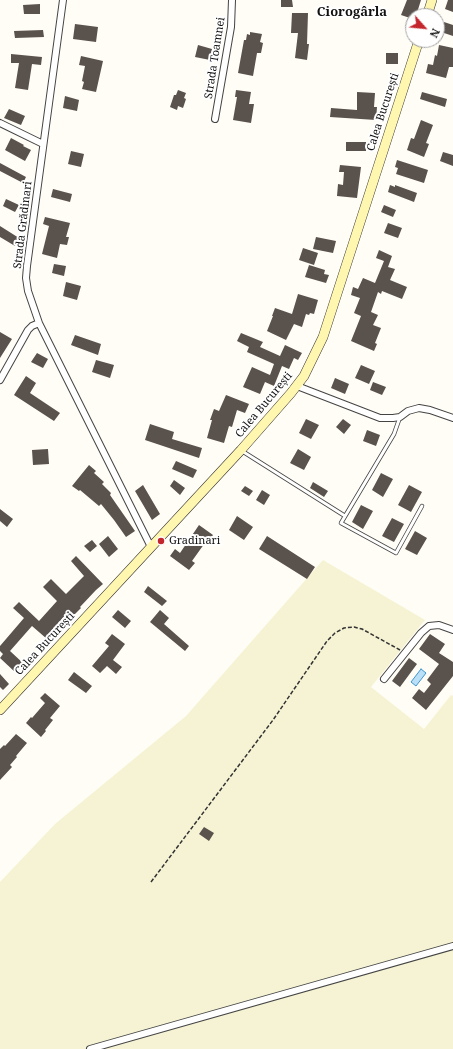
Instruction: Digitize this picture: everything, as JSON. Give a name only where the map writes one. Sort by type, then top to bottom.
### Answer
[{"type":"main road","name":"Calea București","points":[[0,710],[241,450],[297,386],[310,366],[323,337],[416,48]]},
{"type":"street","name":"Strada Grădinari","points":[[63,0],[26,278],[31,302],[39,323],[151,547]]},
{"type":"street","name":"Strada Toamnei","points":[[215,119],[231,27],[232,0]]},
{"type":"street","points":[[0,123],[43,144]]},
{"type":"street","points":[[0,380],[28,330],[32,326],[39,323]]},
{"type":"street","points":[[297,386],[380,418],[387,419],[400,417],[408,411],[419,408],[453,418]]},
{"type":"street","points":[[384,679],[421,633],[430,626],[439,625],[453,630]]},
{"type":"street","points":[[90,1049],[453,946]]},
{"type":"lane","points":[[400,417],[394,434],[341,523],[396,553],[422,506]]},
{"type":"lane","points":[[241,450],[345,516]]},
{"type":"path","points":[[151,882],[273,720],[326,641],[335,633],[344,628],[354,627],[362,629],[405,653]]},
{"type":"shaded area","points":[[323,560],[425,620],[371,687],[424,729],[451,695],[453,696],[453,1049],[0,1049],[0,882],[55,824],[186,716]]},
{"type":"water","points":[[421,669],[426,673],[416,686],[411,682]]},
{"type":"building","points":[[281,0],[292,0],[293,7],[281,7]]},
{"type":"building","points":[[407,0],[421,0],[418,8],[405,8],[405,16],[401,15]]},
{"type":"building","points":[[448,0],[453,0],[453,12],[445,9]]},
{"type":"building","points":[[40,4],[40,14],[24,14],[23,5]]},
{"type":"building","points":[[292,13],[308,13],[307,44],[309,44],[307,60],[295,58],[298,33],[291,33]]},
{"type":"building","points":[[445,22],[453,25],[453,36],[445,33]]},
{"type":"building","points":[[75,24],[98,27],[96,42],[73,39]]},
{"type":"building","points":[[43,30],[44,37],[15,38],[14,31]]},
{"type":"building","points":[[250,32],[262,34],[260,42],[263,43],[261,53],[257,53],[253,76],[238,73],[244,40],[246,40],[247,34],[250,35]]},
{"type":"building","points":[[198,45],[212,49],[210,60],[195,57]]},
{"type":"building","points":[[445,46],[453,48],[453,67],[449,67],[446,78],[426,73],[428,64],[433,65],[435,55],[437,56],[438,48],[445,48]]},
{"type":"building","points":[[386,53],[398,53],[398,64],[386,64]]},
{"type":"building","points":[[11,54],[42,57],[41,65],[32,64],[28,90],[15,88],[19,63],[11,63]]},
{"type":"building","points":[[81,56],[103,61],[96,92],[82,89],[85,66],[79,65]]},
{"type":"building","points":[[178,90],[186,93],[184,98],[186,99],[183,108],[178,106],[177,110],[170,107],[174,95],[176,95]]},
{"type":"building","points":[[236,90],[251,92],[249,104],[254,104],[251,123],[233,120],[237,97],[235,97]]},
{"type":"building","points":[[357,92],[375,93],[374,107],[377,107],[376,120],[330,117],[331,108],[357,110]]},
{"type":"building","points":[[422,92],[447,99],[445,107],[420,99]]},
{"type":"building","points":[[65,96],[79,100],[77,111],[63,108]]},
{"type":"building","points":[[9,109],[25,116],[21,125],[4,118]]},
{"type":"building","points":[[421,120],[433,125],[426,143],[429,144],[424,157],[407,150],[411,138],[414,139]]},
{"type":"building","points":[[11,138],[31,150],[25,161],[5,150]]},
{"type":"building","points":[[346,142],[366,142],[366,151],[346,151]]},
{"type":"building","points":[[71,151],[84,154],[81,167],[68,164]]},
{"type":"building","points":[[443,152],[453,155],[453,166],[440,161]]},
{"type":"building","points":[[397,160],[428,170],[424,183],[396,174],[398,168],[395,167]]},
{"type":"building","points":[[0,163],[26,177],[23,183],[0,171]]},
{"type":"building","points":[[340,165],[361,167],[357,198],[337,196],[338,184],[343,185],[344,172],[339,172]]},
{"type":"building","points":[[390,185],[395,187],[395,185],[417,193],[414,202],[388,192]]},
{"type":"building","points":[[53,189],[72,194],[70,202],[51,197]]},
{"type":"building","points":[[6,199],[19,205],[15,212],[3,206]]},
{"type":"building","points":[[384,205],[396,210],[393,217],[381,212]]},
{"type":"building","points":[[45,217],[70,223],[66,237],[69,237],[67,245],[60,244],[57,258],[42,254],[49,226],[43,224]]},
{"type":"building","points":[[388,223],[402,228],[398,238],[384,233]]},
{"type":"building","points":[[0,226],[19,238],[15,246],[0,237]]},
{"type":"building","points":[[316,237],[336,241],[333,253],[313,249]]},
{"type":"building","points":[[303,248],[318,253],[314,265],[299,260]]},
{"type":"building","points":[[379,250],[392,256],[388,267],[395,269],[390,280],[407,287],[402,299],[382,291],[381,294],[378,292],[371,312],[378,315],[373,325],[381,328],[375,343],[377,344],[374,351],[351,341],[361,316],[354,313],[360,298],[351,295],[353,287],[358,289],[363,278],[375,283],[384,261],[376,258]]},
{"type":"building","points":[[54,264],[66,266],[64,276],[52,273]]},
{"type":"building","points":[[309,265],[325,270],[324,274],[329,275],[326,283],[305,277]]},
{"type":"building","points":[[66,282],[81,286],[77,300],[63,296]]},
{"type":"building","points":[[298,294],[318,300],[314,314],[306,314],[302,327],[294,324],[286,340],[267,331],[275,308],[292,314]]},
{"type":"building","points":[[0,332],[12,339],[0,358]]},
{"type":"building","points":[[241,333],[263,342],[260,347],[280,356],[285,345],[302,353],[298,360],[294,358],[289,369],[282,366],[274,386],[265,382],[260,394],[243,387],[252,367],[270,375],[274,364],[247,352],[249,347],[237,341]]},
{"type":"building","points":[[75,335],[101,344],[98,355],[71,345]]},
{"type":"building","points":[[37,353],[48,359],[43,368],[31,362]]},
{"type":"building","points":[[96,360],[114,365],[110,378],[92,372]]},
{"type":"building","points":[[361,365],[375,371],[369,384],[355,378]]},
{"type":"building","points":[[26,376],[36,383],[30,393],[60,413],[54,421],[14,395]]},
{"type":"building","points":[[335,378],[349,384],[345,394],[331,388]]},
{"type":"building","points":[[373,382],[386,387],[382,395],[370,390]]},
{"type":"building","points":[[226,395],[249,404],[245,413],[237,410],[232,427],[229,426],[224,443],[207,438],[212,420],[210,420],[214,409],[219,411]]},
{"type":"building","points":[[306,419],[319,425],[311,439],[299,433]]},
{"type":"building","points":[[343,419],[351,425],[344,434],[336,427]]},
{"type":"building","points":[[150,424],[174,432],[172,439],[202,448],[199,458],[145,440]]},
{"type":"building","points":[[367,430],[380,435],[376,446],[363,441]]},
{"type":"building","points":[[48,449],[49,464],[33,465],[32,450]]},
{"type":"building","points":[[298,449],[311,457],[304,470],[290,463]]},
{"type":"building","points":[[176,461],[197,470],[193,478],[172,469]]},
{"type":"building","points":[[89,465],[96,471],[94,473],[104,482],[102,484],[111,493],[110,495],[135,531],[126,537],[101,504],[99,506],[80,490],[79,491],[72,486]]},
{"type":"building","points":[[381,473],[393,479],[383,497],[372,490]]},
{"type":"building","points":[[174,480],[185,488],[180,495],[170,486]]},
{"type":"building","points":[[313,482],[328,491],[324,497],[310,488]]},
{"type":"building","points":[[143,485],[160,514],[152,520],[135,491]]},
{"type":"building","points":[[409,485],[422,492],[411,512],[398,505]]},
{"type":"building","points":[[245,486],[253,491],[249,496],[241,491]]},
{"type":"building","points":[[262,490],[270,495],[264,505],[256,500]]},
{"type":"building","points":[[361,505],[373,511],[363,529],[352,522]]},
{"type":"building","points":[[0,509],[13,519],[7,527],[0,521]]},
{"type":"building","points":[[237,516],[253,527],[244,540],[229,530]]},
{"type":"building","points":[[392,518],[404,524],[394,542],[382,536]]},
{"type":"building","points":[[199,525],[213,535],[209,541],[207,540],[192,561],[195,563],[189,570],[170,556],[175,549],[180,553]]},
{"type":"building","points":[[415,531],[427,538],[417,555],[405,549]]},
{"type":"building","points":[[108,536],[118,549],[109,557],[99,544]]},
{"type":"building","points":[[267,536],[315,567],[307,579],[259,549]]},
{"type":"building","points":[[92,540],[97,546],[90,552],[84,546]]},
{"type":"building","points":[[76,556],[103,584],[73,616],[68,612],[51,631],[52,633],[47,639],[32,626],[10,651],[24,664],[16,673],[0,658],[3,654],[0,651],[0,646],[24,618],[13,608],[19,602],[39,621],[57,601],[43,587],[51,579],[66,594],[84,576],[71,561]]},
{"type":"building","points":[[148,586],[167,601],[162,606],[144,592]]},
{"type":"building","points":[[118,610],[131,621],[125,628],[112,617]]},
{"type":"building","points":[[160,610],[169,618],[164,624],[189,646],[185,651],[150,622]]},
{"type":"building","points":[[112,634],[125,644],[113,660],[122,667],[116,674],[107,666],[100,673],[92,666],[109,646],[105,643]]},
{"type":"building","points":[[430,634],[445,644],[439,653],[453,662],[453,676],[426,710],[412,698],[419,689],[424,693],[431,684],[427,680],[439,664],[419,649]]},
{"type":"building","points":[[409,658],[417,664],[400,687],[392,681]]},
{"type":"building","points":[[74,672],[92,686],[86,693],[68,680]]},
{"type":"building","points":[[0,674],[9,684],[3,690],[0,687]]},
{"type":"building","points":[[45,693],[60,706],[50,718],[53,720],[41,737],[26,723],[45,703],[40,698]]},
{"type":"building","points":[[16,734],[27,743],[10,765],[12,767],[0,780],[0,749],[4,745],[5,746]]},
{"type":"building","points":[[204,827],[214,833],[209,841],[199,834]]},
{"type":"place","name":"Gradinari","points":[[161,541]]},
{"type":"district","name":"Ciorogârla","points":[[352,12]]}]
